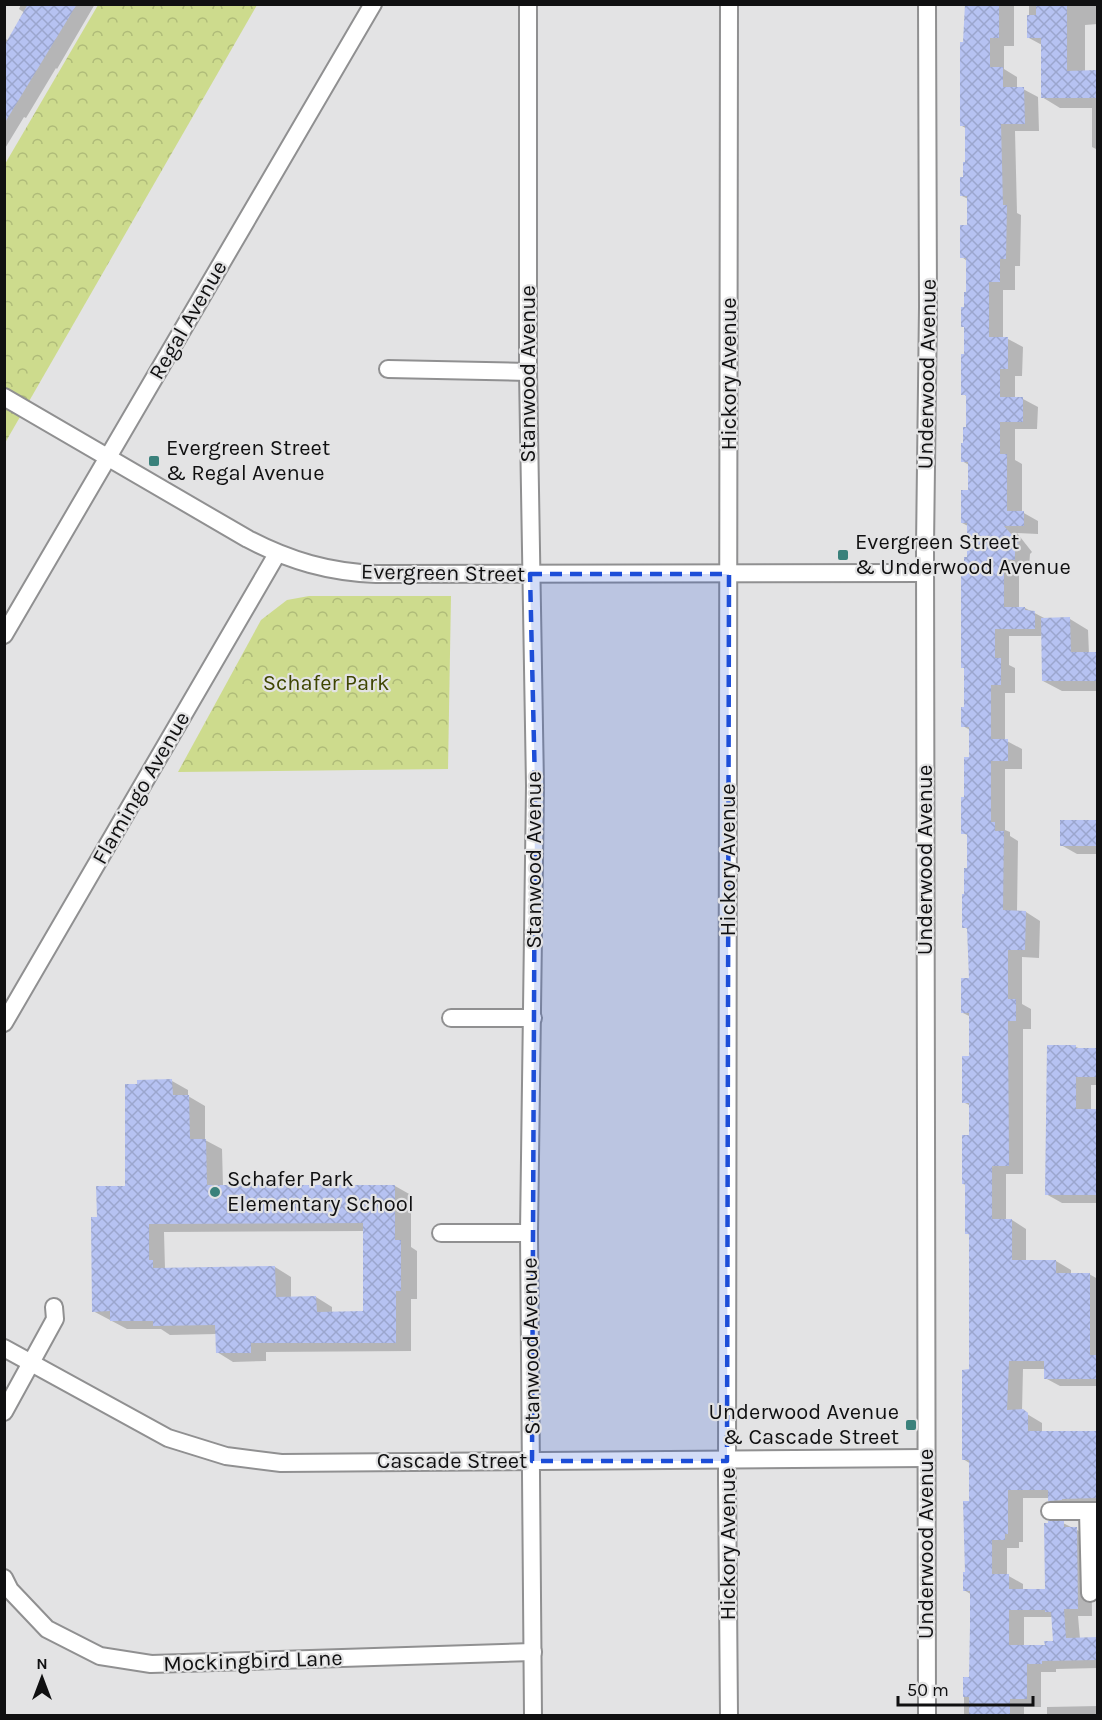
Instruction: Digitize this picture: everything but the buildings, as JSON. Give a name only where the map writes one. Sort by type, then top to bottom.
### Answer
[{"type":"street","name":"Regal Avenue","points":[[4,635],[373,4]]},
{"type":"street","name":"Stanwood Avenue","points":[[528,4],[528,372],[535,786],[529,1233],[533,1716]]},
{"type":"street","name":"Hickory Avenue","points":[[729,4],[727,1461],[729,1716]]},
{"type":"street","name":"Underwood Avenue","points":[[927,4],[928,308],[925,573],[927,1716]]},
{"type":"street","points":[[388,369],[528,372]]},
{"type":"street","name":"Evergreen Street","points":[[4,397],[277,554],[311,565],[362,573],[925,573]]},
{"type":"street","name":"Flamingo Avenue","points":[[4,1023],[277,554]]},
{"type":"street","points":[[451,1018],[533,1018]]},
{"type":"street","points":[[441,1233],[529,1233]]},
{"type":"street","points":[[4,1412],[33,1364],[55,1320],[54,1307]]},
{"type":"street","name":"Cascade Street","points":[[4,1347],[168,1438],[226,1456],[281,1463],[926,1458]]},
{"type":"street","points":[[1050,1511],[1093,1511],[1090,1593]]},
{"type":"street","name":"Mockingbird Lane","points":[[6,1587],[47,1629],[99,1656],[151,1664],[533,1652]]},
{"type":"highlighted area","points":[[530,574],[729,574],[727,1461],[532,1461],[535,786]]},
{"type":"green space","points":[[98,5],[257,5],[5,443],[5,164]]},
{"type":"green space","name":"Schafer Park","points":[[309,596],[451,596],[448,769],[178,772],[261,620],[287,600]]},
{"type":"place","name":"Evergreen Street & Regal Avenue","points":[[154,461]]},
{"type":"place","name":"Evergreen Street & Underwood Avenue","points":[[843,555]]},
{"type":"place","name":"Schafer Park Elementary School","points":[[215,1192]]},
{"type":"place","name":"Underwood Avenue & Cascade Street","points":[[911,1425]]}]
